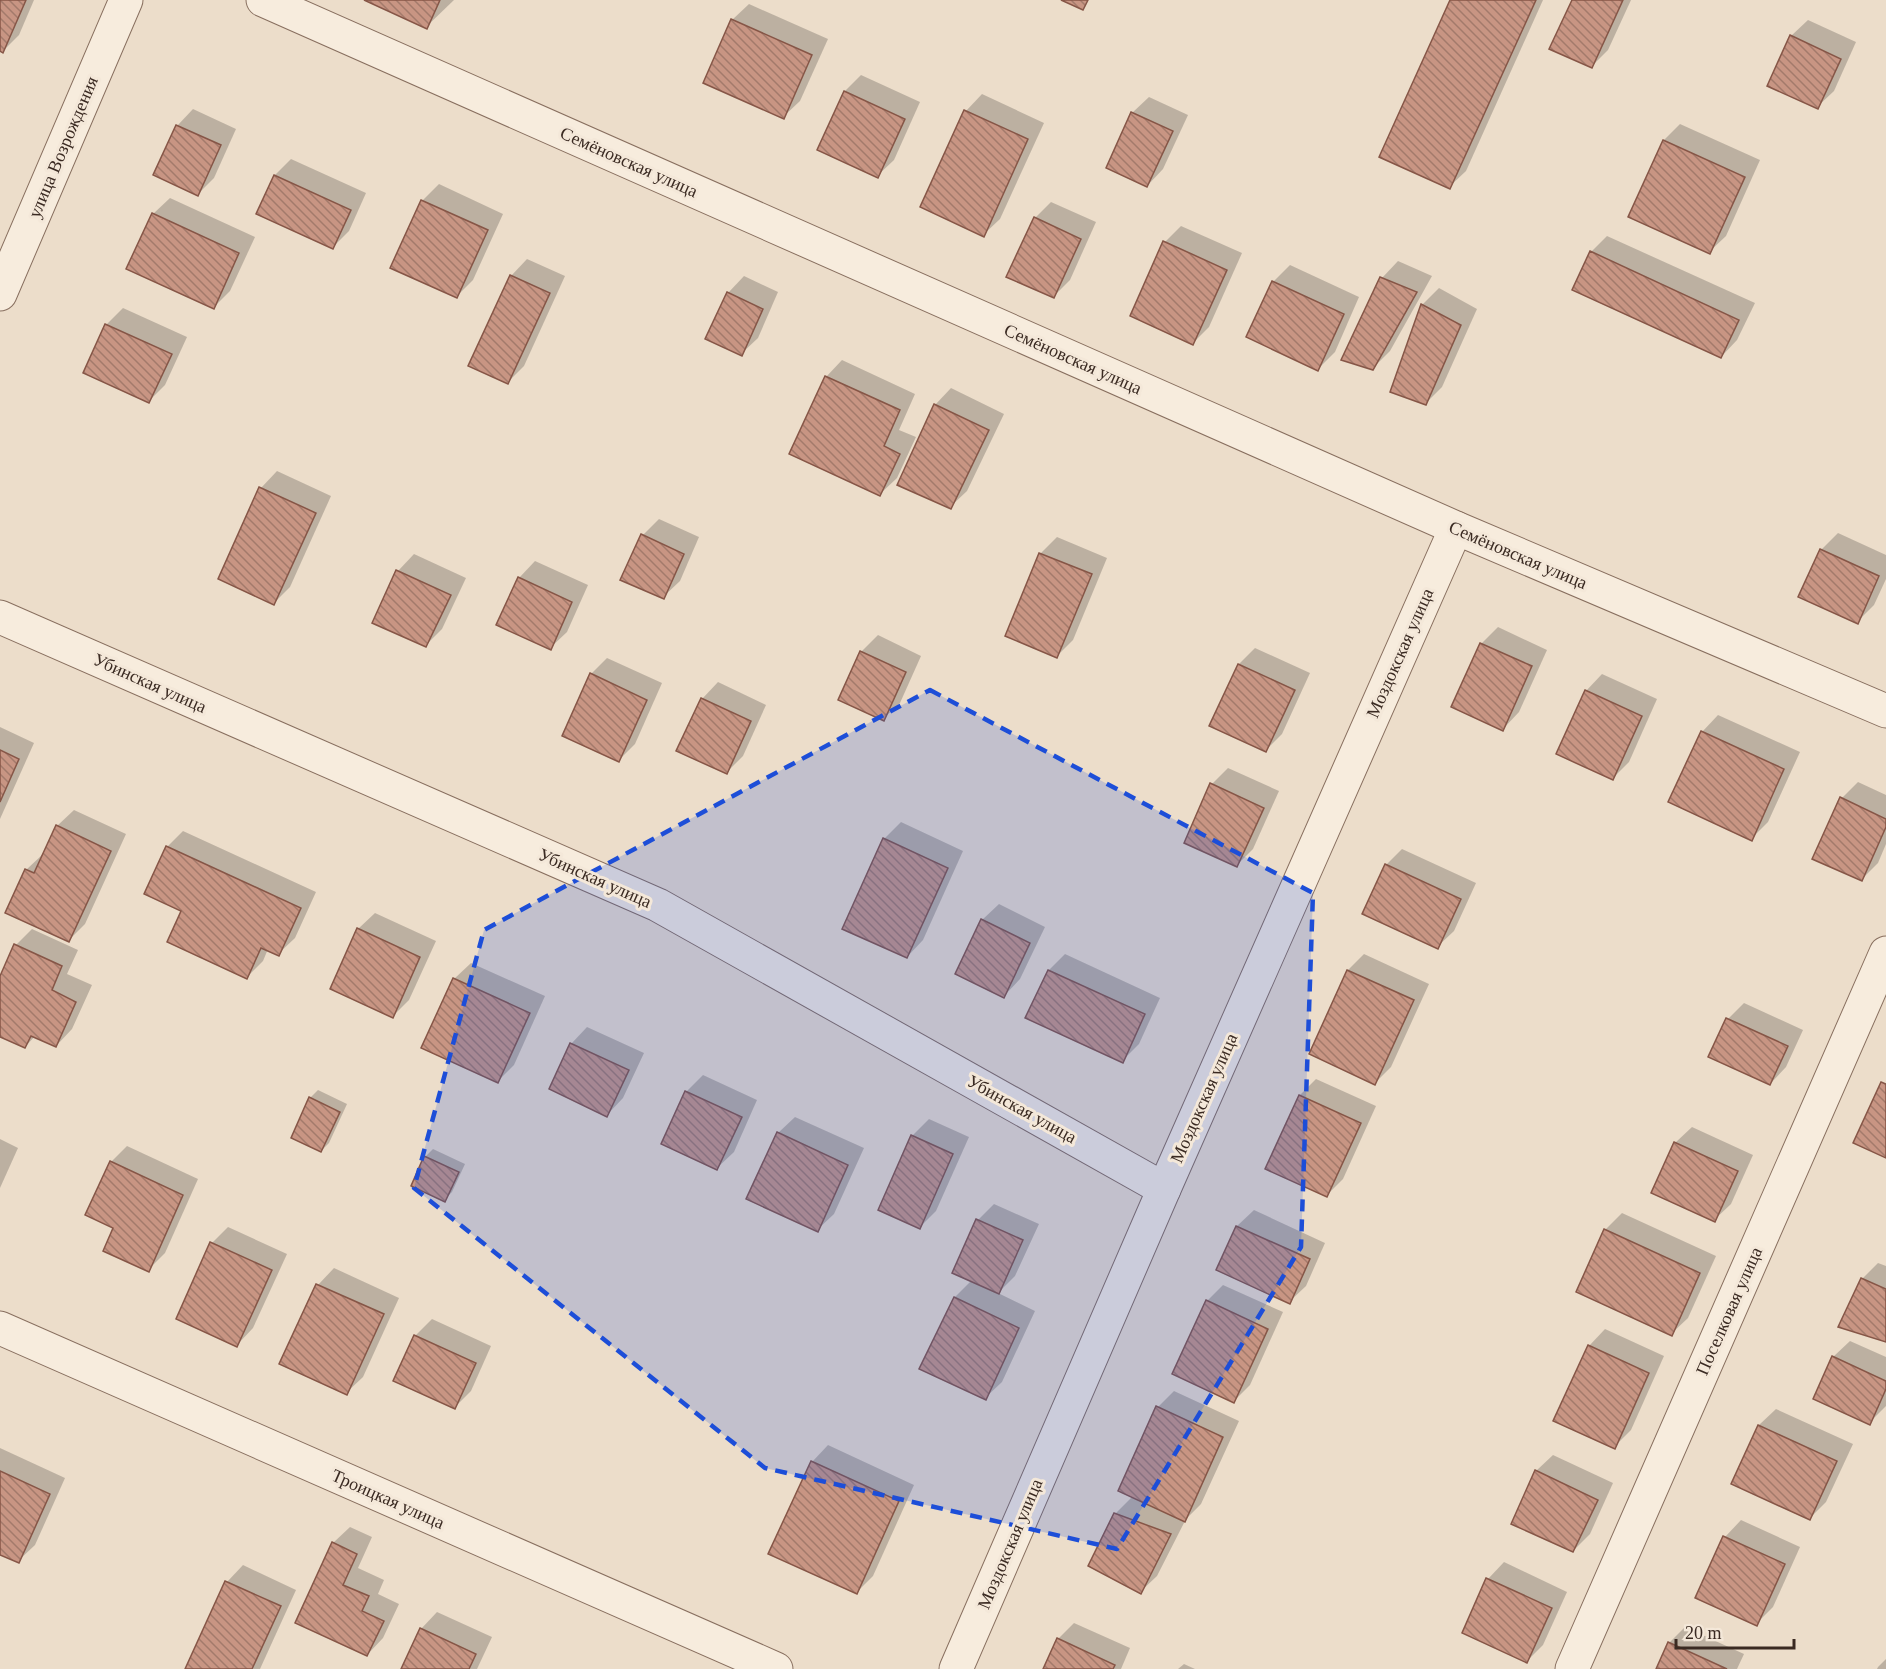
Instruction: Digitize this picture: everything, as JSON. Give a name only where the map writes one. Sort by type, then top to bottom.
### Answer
[{"type":"street","name":"улица Возрождения","points":[[0,294],[126,0]]},
{"type":"street","name":"Семёновская улица","points":[[263,0],[1456,528],[1886,711]]},
{"type":"street","name":"Моздокская улица","points":[[956,1669],[1164,1189],[1456,528]]},
{"type":"street","name":"Убинская улица","points":[[0,617],[658,905],[1164,1189]]},
{"type":"street","name":"Поселковая улица","points":[[1572,1669],[1886,953]]},
{"type":"street","name":"Троицкая улица","points":[[0,1328],[776,1669]]},
{"type":"highlighted area","points":[[930,690],[1313,893],[1301,1247],[1117,1549],[765,1468],[414,1188],[484,930]]},
{"type":"building","points":[[0,0],[26,0],[3,53],[0,51]]},
{"type":"building","points":[[364,0],[440,0],[427,29]]},
{"type":"building","points":[[1061,0],[1088,0],[1083,10]]},
{"type":"building","points":[[1450,0],[1536,0],[1450,189],[1379,157]]},
{"type":"building","points":[[1572,0],[1623,0],[1592,68],[1549,49]]},
{"type":"building","points":[[731,19],[812,55],[784,119],[703,83]]},
{"type":"building","points":[[1790,35],[1841,59],[1818,109],[1767,86]]},
{"type":"building","points":[[844,91],[905,119],[878,178],[817,150]]},
{"type":"building","points":[[964,110],[1028,139],[984,237],[920,207]]},
{"type":"building","points":[[1131,112],[1173,131],[1147,187],[1106,168]]},
{"type":"building","points":[[176,125],[221,145],[198,196],[153,175]]},
{"type":"building","points":[[1663,140],[1745,177],[1710,254],[1628,217]]},
{"type":"building","points":[[274,175],[351,210],[333,249],[256,214]]},
{"type":"building","points":[[421,200],[488,230],[457,298],[390,268]]},
{"type":"building","points":[[152,213],[239,253],[214,309],[126,269]]},
{"type":"building","points":[[1034,217],[1081,239],[1054,298],[1006,277]]},
{"type":"building","points":[[1163,241],[1227,270],[1193,345],[1130,316]]},
{"type":"building","points":[[1590,251],[1739,320],[1721,358],[1572,290]]},
{"type":"building","points":[[510,275],[550,293],[508,384],[468,366]]},
{"type":"building","points":[[1380,277],[1417,292],[1373,370],[1341,360]]},
{"type":"building","points":[[1272,281],[1344,314],[1318,371],[1246,337]]},
{"type":"building","points":[[727,292],[763,309],[742,356],[705,339]]},
{"type":"building","points":[[1421,304],[1461,325],[1426,405],[1390,392]]},
{"type":"building","points":[[105,324],[172,354],[149,403],[83,373]]},
{"type":"building","points":[[825,376],[900,410],[884,446],[900,454],[880,496],[789,454]]},
{"type":"building","points":[[934,404],[989,430],[951,509],[897,485]]},
{"type":"building","points":[[259,487],[316,513],[274,605],[218,579]]},
{"type":"building","points":[[641,534],[684,554],[664,599],[620,580]]},
{"type":"building","points":[[1820,549],[1879,576],[1858,624],[1798,597]]},
{"type":"building","points":[[1039,553],[1092,574],[1057,658],[1005,636]]},
{"type":"building","points":[[396,570],[451,595],[426,647],[372,623]]},
{"type":"building","points":[[518,577],[572,602],[551,650],[496,625]]},
{"type":"building","points":[[1480,643],[1532,666],[1503,731],[1451,707]]},
{"type":"building","points":[[860,651],[906,672],[884,721],[838,700]]},
{"type":"building","points":[[1238,664],[1295,690],[1266,752],[1209,726]]},
{"type":"building","points":[[590,673],[647,700],[619,762],[562,736]]},
{"type":"building","points":[[1585,690],[1642,716],[1613,780],[1556,754]]},
{"type":"building","points":[[701,698],[751,721],[727,774],[676,751]]},
{"type":"building","points":[[1701,731],[1784,769],[1752,841],[1668,802]]},
{"type":"building","points":[[0,750],[19,759],[0,802]]},
{"type":"building","points":[[1210,783],[1264,808],[1237,867],[1184,843]]},
{"type":"building","points":[[1840,797],[1886,819],[1886,827],[1862,881],[1812,859]]},
{"type":"building","points":[[56,825],[111,851],[69,942],[5,913],[25,869],[34,873]]},
{"type":"building","points":[[883,838],[948,868],[907,958],[842,929]]},
{"type":"building","points":[[166,846],[301,908],[279,956],[261,948],[247,979],[167,942],[181,911],[144,894]]},
{"type":"building","points":[[1385,864],[1461,899],[1438,949],[1362,914]]},
{"type":"building","points":[[981,919],[1030,943],[1004,998],[955,974]]},
{"type":"building","points":[[357,928],[420,957],[393,1018],[330,989]]},
{"type":"building","points":[[14,944],[62,966],[52,990],[76,1002],[56,1047],[31,1036],[25,1048],[0,1037],[0,976]]},
{"type":"building","points":[[1048,970],[1145,1014],[1123,1063],[1025,1018]]},
{"type":"building","points":[[1347,970],[1414,1000],[1375,1085],[1309,1054]]},
{"type":"building","points":[[453,978],[530,1013],[498,1083],[421,1048]]},
{"type":"building","points":[[1726,1018],[1788,1046],[1770,1085],[1708,1057]]},
{"type":"building","points":[[570,1043],[629,1070],[607,1117],[549,1089]]},
{"type":"building","points":[[1881,1082],[1886,1084],[1886,1158],[1853,1143]]},
{"type":"building","points":[[685,1091],[742,1117],[717,1170],[661,1144]]},
{"type":"building","points":[[1299,1095],[1361,1123],[1327,1197],[1265,1169]]},
{"type":"building","points":[[309,1097],[340,1112],[321,1152],[291,1138]]},
{"type":"building","points":[[777,1132],[848,1165],[818,1232],[746,1199]]},
{"type":"building","points":[[911,1135],[953,1154],[920,1229],[878,1210]]},
{"type":"building","points":[[1674,1142],[1738,1171],[1715,1222],[1651,1193]]},
{"type":"building","points":[[424,1156],[459,1172],[445,1202],[411,1186]]},
{"type":"building","points":[[110,1161],[183,1195],[149,1272],[103,1251],[113,1228],[85,1215]]},
{"type":"building","points":[[976,1219],[1023,1240],[999,1294],[952,1273]]},
{"type":"building","points":[[1236,1226],[1310,1259],[1290,1304],[1216,1270]]},
{"type":"building","points":[[1604,1229],[1700,1273],[1672,1336],[1576,1292]]},
{"type":"building","points":[[210,1242],[272,1270],[237,1347],[176,1319]]},
{"type":"building","points":[[1861,1278],[1886,1289],[1886,1342],[1838,1327]]},
{"type":"building","points":[[316,1284],[384,1314],[347,1395],[279,1364]]},
{"type":"building","points":[[954,1297],[1019,1328],[986,1400],[919,1369]]},
{"type":"building","points":[[1206,1300],[1268,1329],[1234,1403],[1172,1374]]},
{"type":"building","points":[[414,1335],[476,1363],[455,1409],[393,1381]]},
{"type":"building","points":[[1588,1345],[1649,1373],[1615,1449],[1553,1421]]},
{"type":"building","points":[[1832,1356],[1886,1381],[1886,1389],[1870,1425],[1813,1399]]},
{"type":"building","points":[[1156,1406],[1223,1437],[1185,1522],[1118,1491]]},
{"type":"building","points":[[1758,1425],[1837,1461],[1810,1520],[1731,1484]]},
{"type":"building","points":[[811,1461],[899,1501],[857,1594],[768,1554]]},
{"type":"building","points":[[1535,1470],[1598,1500],[1573,1552],[1511,1524]]},
{"type":"building","points":[[0,1471],[50,1494],[19,1563],[0,1555]]},
{"type":"building","points":[[1114,1513],[1171,1534],[1141,1594],[1088,1566]]},
{"type":"building","points":[[1723,1536],[1785,1564],[1757,1626],[1695,1598]]},
{"type":"building","points":[[332,1542],[357,1554],[343,1585],[369,1596],[362,1611],[384,1621],[367,1656],[295,1623]]},
{"type":"building","points":[[1486,1578],[1552,1608],[1527,1663],[1462,1633]]},
{"type":"building","points":[[225,1581],[281,1606],[252,1669],[185,1669]]},
{"type":"building","points":[[420,1628],[476,1654],[469,1669],[401,1669]]},
{"type":"building","points":[[1057,1638],[1115,1665],[1113,1669],[1043,1669]]},
{"type":"building","points":[[1668,1642],[1727,1669],[1656,1669]]}]
